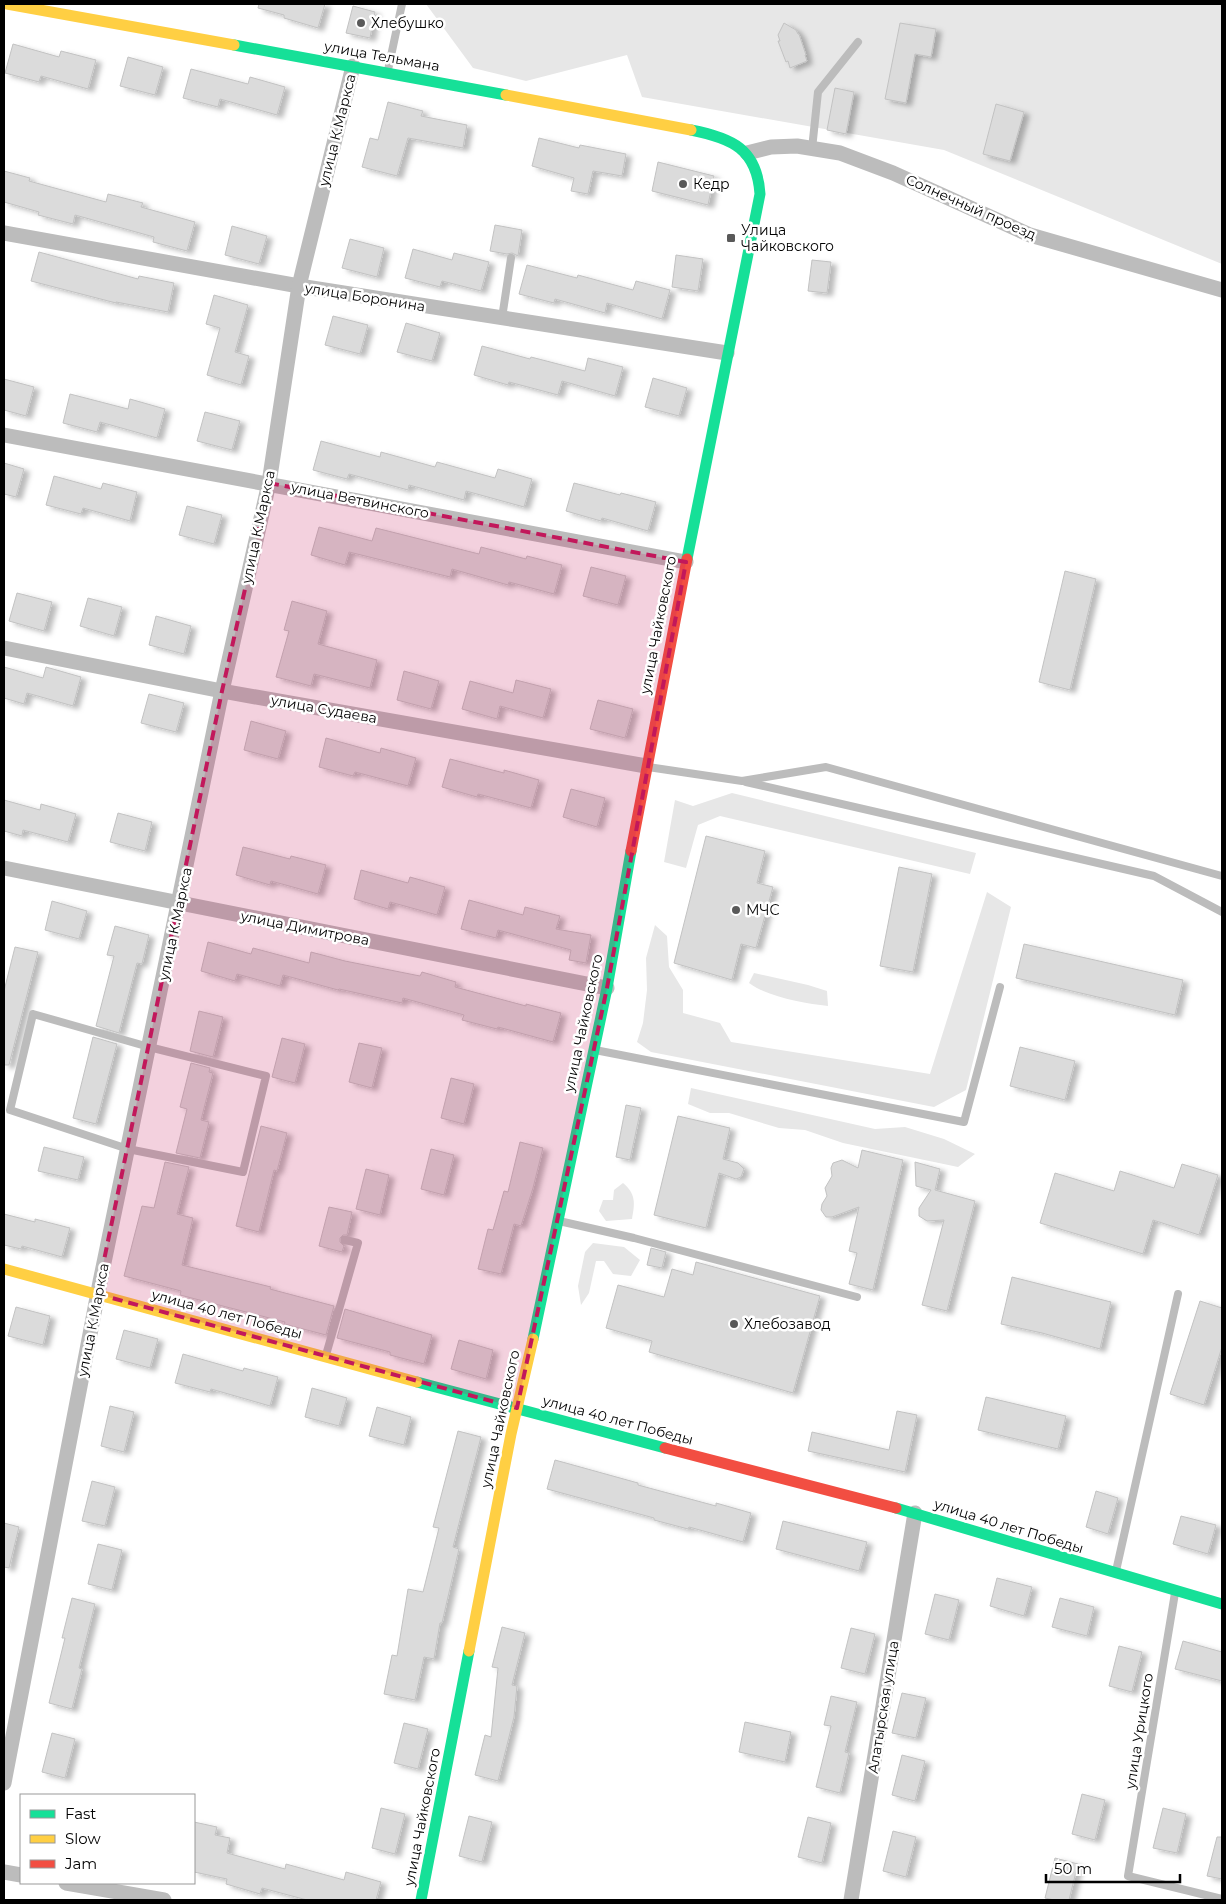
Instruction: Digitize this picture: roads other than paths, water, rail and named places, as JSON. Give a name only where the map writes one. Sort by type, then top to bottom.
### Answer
[{"type":"street","name":"улица Тельмана","points":[[7,4],[387,72],[707,133],[739,145],[747,153]]},
{"type":"street","name":"улица К.Маркса","points":[[4,1783],[97,1294],[222,691],[269,483],[299,286],[353,66]]},
{"type":"street","name":"Солнечный проезд","points":[[747,153],[771,147],[798,146],[840,153],[893,173],[1030,235],[1222,290]]},
{"type":"street","name":"улица Чайковского","points":[[421,1900],[517,1408],[540,1311],[557,1221],[607,988],[646,766],[760,194],[760,178],[755,165],[747,153]]},
{"type":"street","name":"улица Боронина","points":[[4,232],[299,286],[727,353]]},
{"type":"street","name":"улица Ветвинского","points":[[4,435],[686,562]]},
{"type":"street","name":"улица Судаева","points":[[4,648],[222,691],[646,766]]},
{"type":"street","name":"улица Димитрова","points":[[4,868],[607,988]]},
{"type":"street","name":"улица 40 лет Победы","points":[[4,1270],[915,1513],[1222,1604]]},
{"type":"street","name":"Алатырская улица","points":[[851,1900],[915,1513]]},
{"type":"street","points":[[4,1872],[20,1875]]},
{"type":"street","points":[[72,1884],[164,1900]]},
{"type":"lane","points":[[387,72],[402,4]]},
{"type":"lane","points":[[812,149],[818,92],[858,42]]},
{"type":"lane","points":[[502,318],[511,258]]},
{"type":"lane","points":[[646,766],[742,781],[1154,876],[1222,912]]},
{"type":"lane","points":[[742,781],[826,767],[1222,876]]},
{"type":"lane","points":[[594,1050],[964,1122],[1000,987]]},
{"type":"lane","points":[[33,1014],[149,1047],[266,1076],[242,1172],[128,1149],[10,1110],[33,1014]]},
{"type":"lane","points":[[557,1221],[634,1238],[857,1298]]},
{"type":"lane","points":[[326,1357],[358,1243],[345,1240]]},
{"type":"lane","points":[[1116,1573],[1178,1294]]},
{"type":"lane","name":"улица Урицкого","points":[[1175,1591],[1128,1876],[1222,1899]]},
{"type":"place","name":"Хлебушко","points":[[361,23]]},
{"type":"place","name":"Кедр","points":[[683,184]]},
{"type":"place","name":"Улица Чайковского","points":[[731,238]]},
{"type":"place","name":"МЧС","points":[[736,910]]},
{"type":"place","name":"Хлебозавод","points":[[734,1324]]}]
